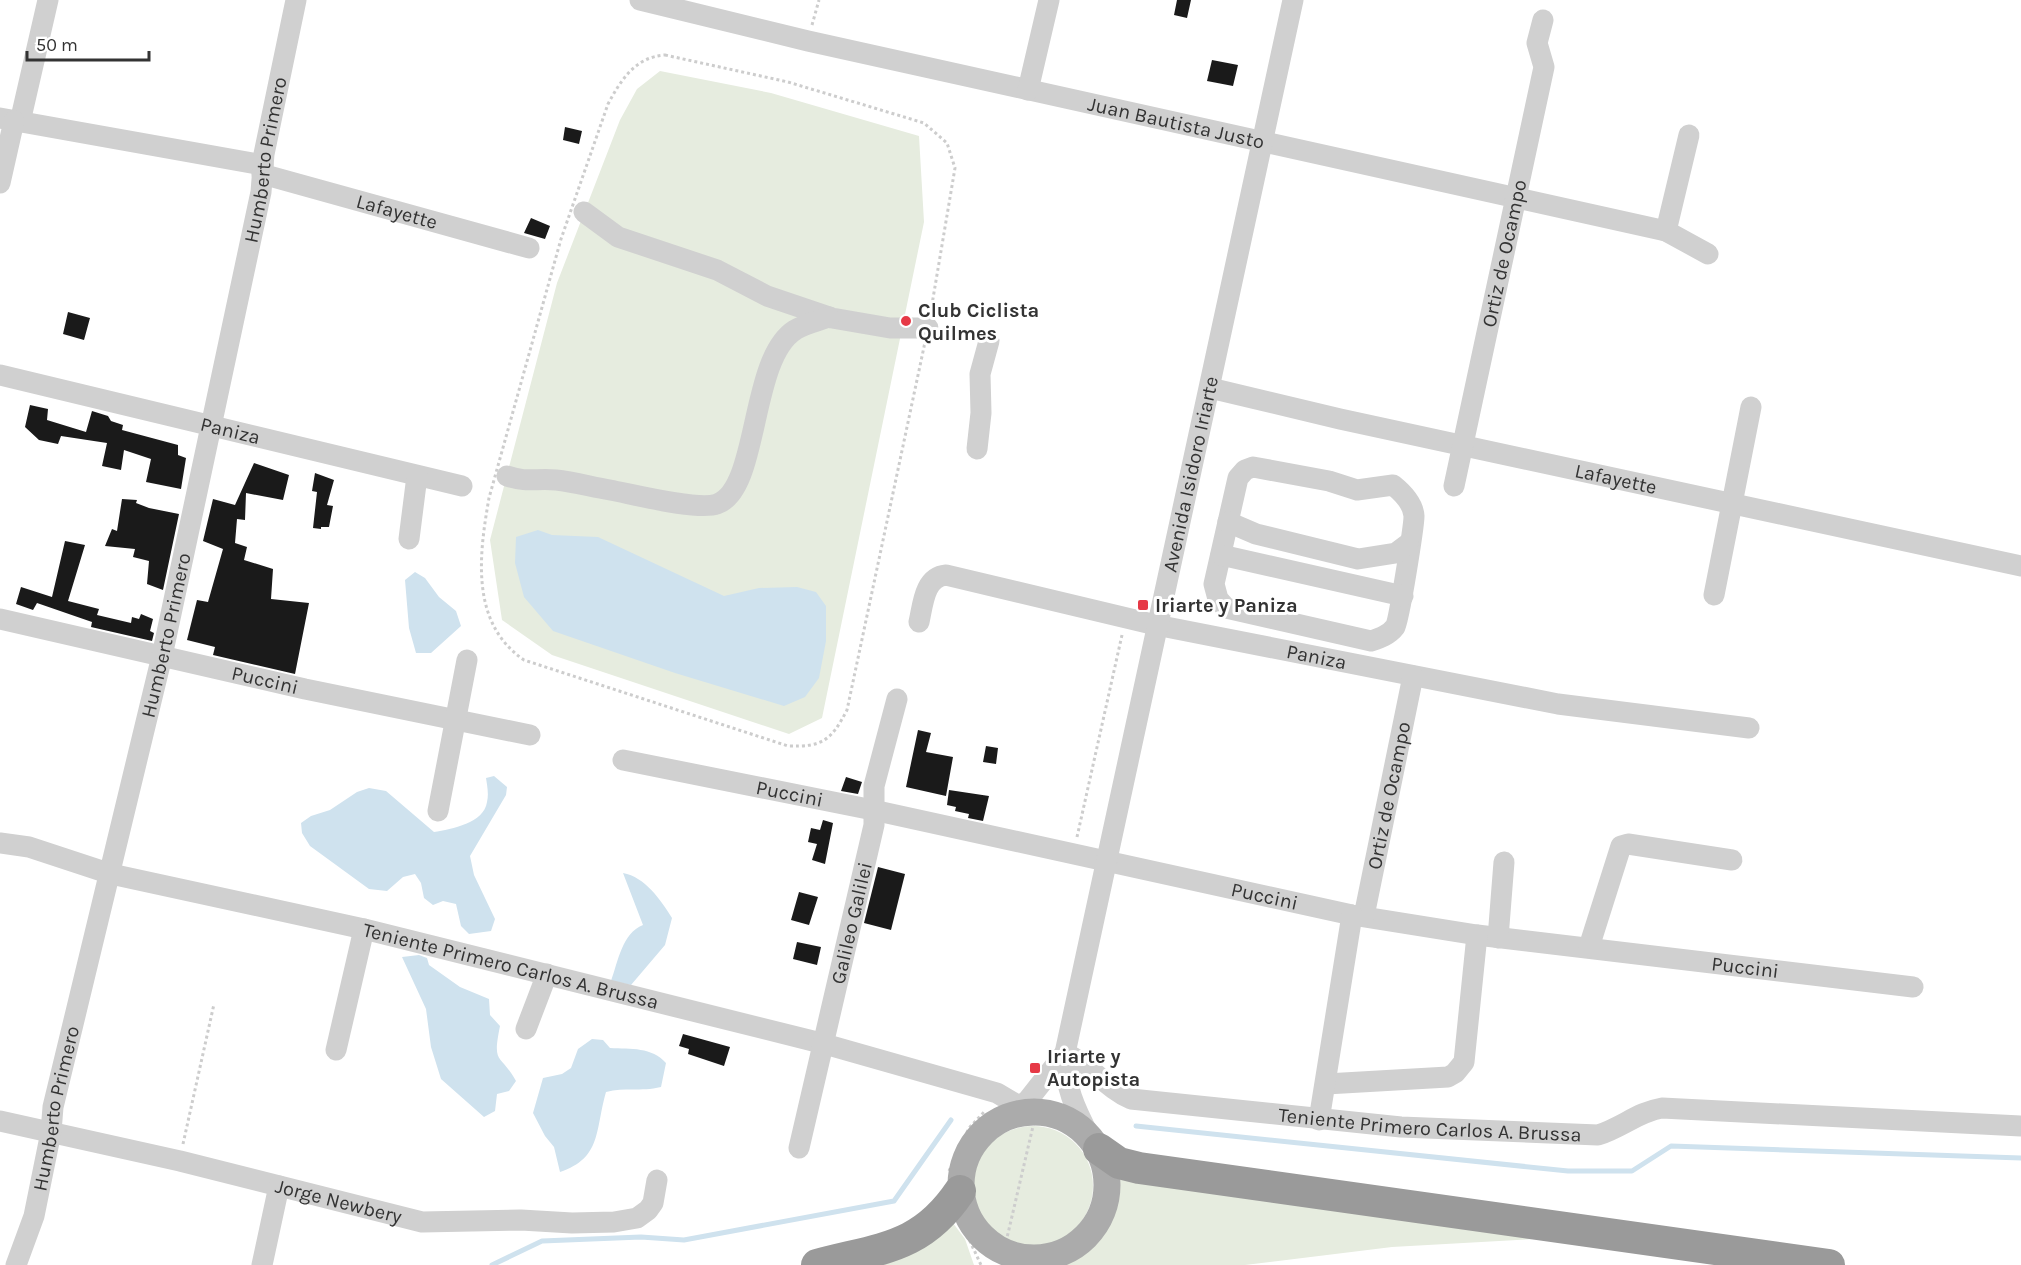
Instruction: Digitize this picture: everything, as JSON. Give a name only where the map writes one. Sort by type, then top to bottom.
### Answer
[{"type":"highway","points":[[1094,1143],[1119,1163],[1139,1168],[1829,1265]]},
{"type":"highway","points":[[817,1265],[912,1238],[929,1228],[941,1217],[953,1185]]},
{"type":"main road","points":[[975,1229],[992,1246],[1013,1256],[1054,1260],[1079,1244],[1094,1229],[1104,1211],[1108,1190],[1107,1169],[1094,1143],[1076,1124],[1059,1116],[1040,1112],[1015,1111],[985,1131],[971,1148],[953,1185],[975,1229],[999,1254]]},
{"type":"street","points":[[0,183],[11,120],[48,0]]},
{"type":"street","name":"Humberto Primero","points":[[15,1265],[34,1216],[51,1132],[53,1107],[162,656],[261,192],[262,170],[296,0]]},
{"type":"street","name":"Juan Bautista Justo","points":[[640,0],[808,41],[1666,231],[1708,254]]},
{"type":"street","points":[[1028,90],[1049,0]]},
{"type":"street","name":"Avenida Isidoro Iriarte","points":[[1094,1143],[1077,1113],[1066,1084],[1065,1053],[1293,0]]},
{"type":"street","name":"Ortiz de Ocampo","points":[[1455,486],[1462,443],[1544,67],[1537,43],[1543,20]]},
{"type":"street","name":"Lafayette","points":[[11,120],[262,170],[529,248]]},
{"type":"street","points":[[1666,231],[1689,135]]},
{"type":"street","points":[[585,212],[618,237],[717,270],[767,296],[828,316],[891,328],[928,328]]},
{"type":"street","points":[[507,476],[526,482],[556,480],[660,500],[705,505],[718,504],[737,487],[777,350],[794,331],[828,316]]},
{"type":"street","points":[[977,448],[981,413],[980,374],[989,341]]},
{"type":"street","name":"Paniza","points":[[0,375],[462,486]]},
{"type":"street","name":"Lafayette","points":[[1210,388],[1340,419],[1462,443],[2021,567]]},
{"type":"street","points":[[1714,595],[1751,407]]},
{"type":"street","points":[[1253,467],[1329,481],[1357,490],[1394,486],[1406,496],[1414,514],[1396,626],[1384,637],[1371,641],[1226,608],[1218,599],[1214,584],[1228,522],[1238,478],[1245,470],[1253,467]]},
{"type":"street","points":[[409,539],[417,476]]},
{"type":"street","points":[[1228,522],[1256,534],[1358,559],[1396,553],[1408,544]]},
{"type":"street","points":[[1221,555],[1402,596]]},
{"type":"street","name":"Paniza","points":[[919,622],[928,586],[933,580],[946,575],[1156,625],[1558,704],[1749,728]]},
{"type":"street","name":"Puccini","points":[[0,619],[457,721],[530,735]]},
{"type":"street","points":[[438,811],[467,660]]},
{"type":"street","name":"Ortiz de Ocampo","points":[[1319,1120],[1358,916],[1413,676]]},
{"type":"street","name":"Galileo Galilei","points":[[799,1148],[821,1043],[874,825],[874,786],[897,699]]},
{"type":"street","name":"Puccini","points":[[623,760],[873,810],[1358,916],[1498,938],[1913,987]]},
{"type":"street","name":"Teniente Primero Carlos A. Brussa","points":[[0,843],[29,847],[111,874],[364,929],[821,1043],[1015,1111]]},
{"type":"street","points":[[1589,947],[1621,846],[1628,844],[1732,860]]},
{"type":"street","points":[[1498,938],[1504,862]]},
{"type":"street","points":[[336,1050],[364,929]]},
{"type":"street","points":[[1326,1084],[1448,1077],[1461,1068],[1464,1062],[1477,935]]},
{"type":"street","points":[[526,1029],[547,974]]},
{"type":"street","name":"Avenida Isidoro Iriarte","points":[[1015,1111],[1047,1078],[1065,1053]]},
{"type":"street","name":"Teniente Primero Carlos A. Brussa","points":[[1065,1053],[1080,1060],[1131,1099],[1319,1120],[1598,1135],[1611,1131],[1645,1111],[1662,1108],[2021,1126]]},
{"type":"street","name":"Jorge Newbery","points":[[0,1121],[180,1161],[422,1222],[521,1220],[572,1223],[614,1222],[637,1218],[653,1203],[657,1180]]},
{"type":"street","points":[[262,1265],[279,1186]]},
{"type":"path","points":[[808,41],[819,0]]},
{"type":"path","points":[[665,56],[788,81],[924,123],[935,131],[947,143],[955,168],[928,328],[882,541],[860,660],[847,710],[838,728],[825,741],[809,747],[788,747],[524,660],[502,641],[489,618],[482,575],[482,537],[489,498],[561,238],[608,104],[618,84],[641,61],[665,56]]},
{"type":"path","points":[[1074,854],[1122,634]]},
{"type":"path","points":[[180,1161],[214,1004]]},
{"type":"path","points":[[953,1185],[969,1128],[1015,1111],[1061,1128],[1084,1145],[1093,1162],[1097,1180],[1095,1199],[1089,1217],[1077,1232],[1061,1242],[1043,1248],[1024,1248],[999,1254]]},
{"type":"path","points":[[999,1254],[990,1232],[975,1208],[970,1180],[975,1162],[984,1145],[998,1133],[1015,1124],[1015,1111]]},
{"type":"path","points":[[999,1254],[1015,1111]]},
{"type":"path","points":[[941,1217],[951,1226],[961,1223],[964,1225],[981,1265]]},
{"type":"shaded area","points":[[660,71],[771,93],[919,136],[924,222],[822,718],[789,734],[552,655],[502,620],[490,540],[557,283],[620,120],[637,89]]},
{"type":"shaded area","points":[[1033,1126],[1056,1130],[1076,1143],[1089,1163],[1093,1186],[1089,1209],[1076,1229],[1056,1242],[1033,1246],[1010,1242],[990,1229],[977,1209],[973,1186],[977,1163],[990,1143],[1010,1130]]},
{"type":"shaded area","points":[[1117,1171],[1586,1236],[1392,1247],[1245,1265],[1060,1265],[1098,1238],[1113,1218],[1117,1206]]},
{"type":"shaded area","points":[[953,1223],[965,1239],[974,1265],[852,1265]]},
{"type":"water","points":[[538,530],[552,535],[598,537],[724,596],[759,588],[797,587],[816,592],[826,606],[826,641],[819,678],[805,697],[784,706],[675,673],[553,631],[524,597],[515,563],[516,537]]},
{"type":"water","points":[[415,572],[425,578],[439,597],[456,611],[461,626],[431,653],[416,653],[409,628],[405,580]]},
{"type":"water","points":[[494,776],[507,787],[506,795],[470,856],[474,875],[495,919],[491,931],[469,934],[461,926],[456,904],[443,901],[433,905],[424,898],[421,883],[415,874],[403,877],[387,891],[369,889],[310,846],[302,833],[301,823],[311,816],[330,810],[357,792],[369,788],[386,791],[434,832],[458,827],[474,820],[485,809],[488,796],[486,778]]},
{"type":"water","points":[[623,873],[645,884],[672,918],[665,945],[631,985],[611,981],[625,941],[630,934],[643,925]]},
{"type":"water","points":[[419,955],[427,958],[429,965],[460,987],[489,999],[490,1015],[500,1026],[497,1053],[516,1081],[509,1091],[497,1094],[495,1111],[484,1117],[441,1079],[431,1047],[426,1009],[402,957]]},
{"type":"water","points":[[592,1039],[603,1040],[610,1048],[648,1051],[660,1058],[666,1063],[661,1087],[606,1092],[598,1130],[590,1151],[574,1166],[560,1172],[554,1147],[545,1136],[533,1113],[543,1078],[562,1074],[571,1068],[578,1049]]},
{"type":"building","points":[[1177,0],[1191,0],[1187,18],[1174,15]]},
{"type":"building","points":[[1212,60],[1238,65],[1233,86],[1207,81]]},
{"type":"building","points":[[565,127],[582,131],[579,144],[563,140]]},
{"type":"building","points":[[531,218],[550,226],[545,239],[524,233]]},
{"type":"building","points":[[68,312],[90,318],[84,340],[63,334]]},
{"type":"building","points":[[30,405],[48,409],[47,420],[86,432],[92,411],[108,416],[111,421],[123,425],[122,430],[178,445],[178,455],[186,458],[181,489],[146,482],[151,459],[124,450],[121,470],[102,466],[107,443],[61,436],[58,444],[39,440],[25,427]]},
{"type":"building","points":[[254,463],[289,475],[283,500],[246,493],[245,520],[237,519],[235,543],[247,547],[244,560],[273,569],[271,599],[309,603],[295,674],[213,655],[215,647],[187,640],[197,600],[208,602],[223,549],[203,541],[213,499],[235,505]]},
{"type":"building","points":[[315,473],[334,480],[327,505],[333,506],[329,527],[321,527],[321,529],[313,528],[317,492],[312,491]]},
{"type":"building","points":[[122,499],[137,500],[136,503],[149,508],[179,514],[163,590],[147,584],[149,561],[133,557],[135,549],[105,546],[112,529],[117,531]]},
{"type":"building","points":[[65,541],[85,545],[68,601],[99,609],[97,615],[131,623],[132,617],[139,619],[141,614],[153,619],[150,631],[154,633],[152,641],[91,627],[92,622],[37,603],[33,610],[16,604],[21,587],[52,597]]},
{"type":"building","points":[[918,730],[931,733],[926,752],[953,757],[946,796],[906,787]]},
{"type":"building","points":[[986,746],[998,748],[996,764],[983,762]]},
{"type":"building","points":[[846,777],[862,782],[858,794],[841,791]]},
{"type":"building","points":[[949,790],[989,796],[983,821],[968,818],[969,814],[955,811],[956,807],[947,805]]},
{"type":"building","points":[[823,820],[833,823],[825,864],[812,860],[817,844],[808,842],[811,828],[820,830]]},
{"type":"building","points":[[878,867],[905,874],[891,930],[864,923]]},
{"type":"building","points":[[799,892],[818,897],[809,925],[791,920]]},
{"type":"building","points":[[797,942],[821,947],[817,965],[793,959]]},
{"type":"building","points":[[683,1034],[730,1047],[724,1066],[688,1054],[689,1049],[679,1046]]},
{"type":"waterway","points":[[492,1265],[542,1241],[641,1237],[684,1240],[894,1201],[951,1120]]},
{"type":"waterway","points":[[1136,1126],[1568,1171],[1632,1171],[1671,1146],[2021,1158]]},
{"type":"place","name":"Club Ciclista Quilmes","points":[[906,321]]},
{"type":"place","name":"Iriarte y Paniza","points":[[1143,605]]},
{"type":"place","name":"Iriarte y Autopista","points":[[1035,1068]]}]
